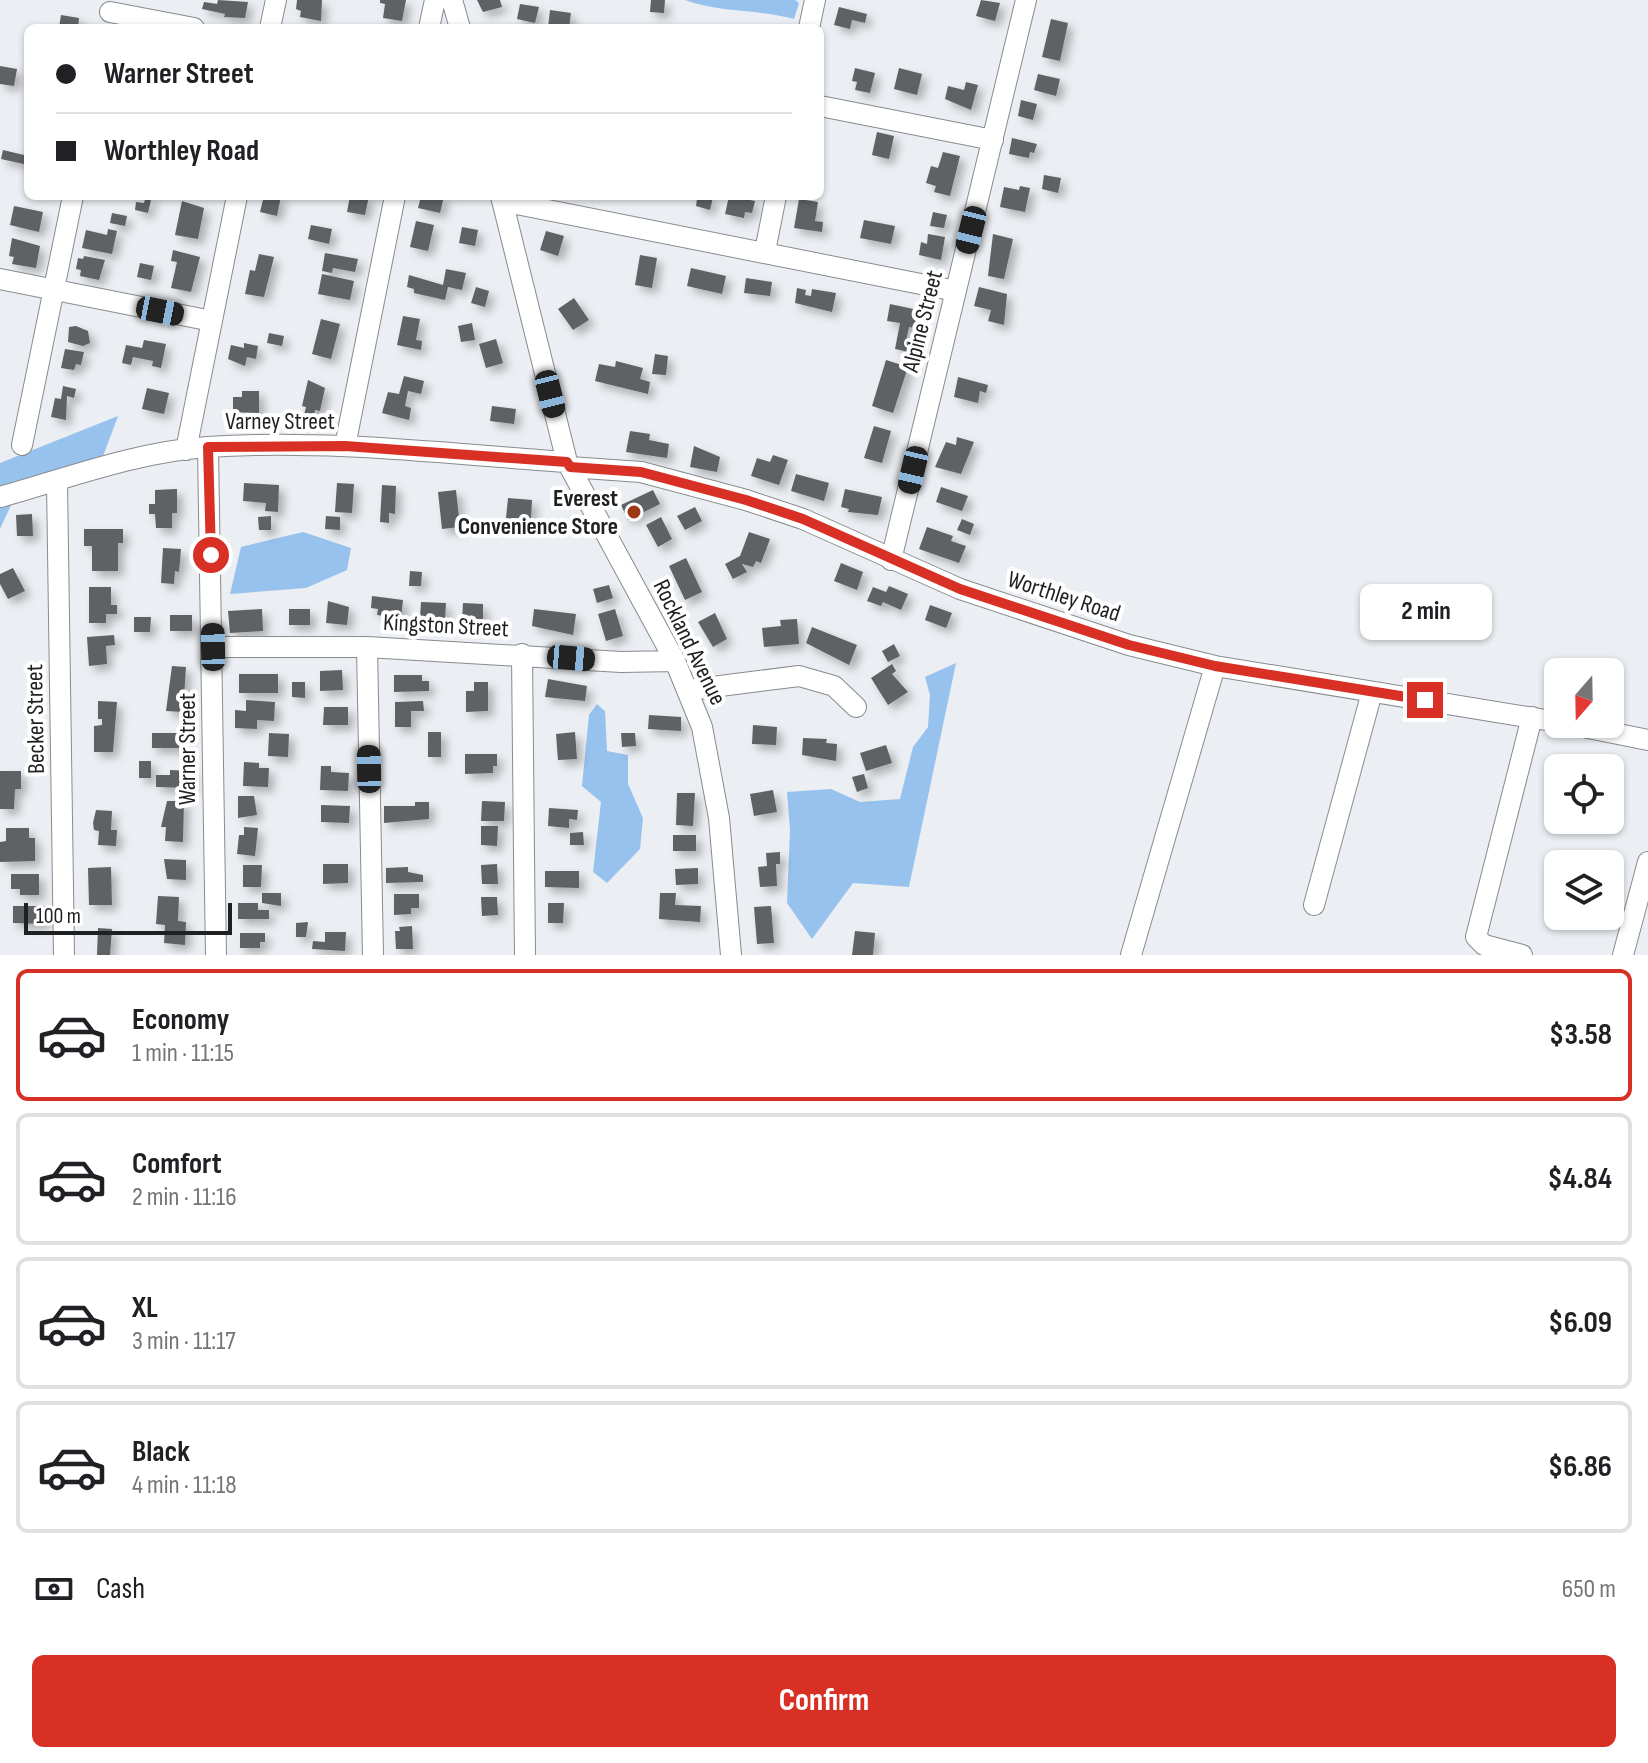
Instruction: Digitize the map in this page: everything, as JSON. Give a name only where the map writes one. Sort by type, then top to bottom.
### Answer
[{"type":"street","points":[[271,24],[276,0]]},
{"type":"street","points":[[430,24],[435,0]]},
{"type":"street","points":[[452,0],[459,24]]},
{"type":"street","points":[[810,24],[815,0]]},
{"type":"street","name":"Alpine Street","points":[[891,560],[1026,0]]},
{"type":"street","points":[[110,13],[172,24]]},
{"type":"street","points":[[824,107],[993,140]]},
{"type":"street","points":[[22,445],[72,200]]},
{"type":"street","points":[[186,450],[236,200]]},
{"type":"street","points":[[345,446],[394,200]]},
{"type":"street","name":"Rockland Avenue","points":[[503,200],[569,464],[675,661],[702,727],[719,818],[731,955]]},
{"type":"street","points":[[512,200],[956,291]]},
{"type":"street","points":[[765,251],[775,200]]},
{"type":"street","points":[[0,279],[212,321]]},
{"type":"street","name":"Varney Street","points":[[0,497],[121,462],[208,447],[345,446],[569,464]]},
{"type":"street","name":"Warner Street","points":[[208,447],[216,955]]},
{"type":"street","name":"Worthley Road","points":[[569,464],[641,472],[746,500],[803,519],[960,589],[1129,645],[1215,666],[1544,719]]},
{"type":"street","name":"Becker Street","points":[[57,482],[64,955]]},
{"type":"street","name":"Kingston Street","points":[[213,647],[367,647],[632,663],[675,661]]},
{"type":"street","points":[[367,647],[373,955]]},
{"type":"street","points":[[522,654],[525,955]]},
{"type":"street","points":[[1131,955],[1215,666]]},
{"type":"street","points":[[689,690],[799,676],[834,686],[856,707]]},
{"type":"street","points":[[1314,905],[1372,692]]},
{"type":"street","points":[[1522,955],[1484,945],[1476,937],[1532,717]]},
{"type":"street","points":[[1624,735],[1648,740]]},
{"type":"street","points":[[1623,955],[1648,862]]},
{"type":"shaded area","points":[[685,0],[795,0],[799,3],[794,19]]},
{"type":"shaded area","points":[[118,416],[102,459],[41,475],[11,505],[0,529],[0,463]]},
{"type":"shaded area","points":[[303,532],[351,548],[347,570],[306,588],[230,594],[241,547]]},
{"type":"shaded area","points":[[956,663],[909,887],[853,883],[812,939],[787,903],[790,830],[787,792],[831,789],[860,802],[900,799],[913,747],[928,727],[930,695],[925,677]]},
{"type":"shaded area","points":[[597,704],[605,711],[607,751],[628,755],[628,784],[643,818],[640,849],[607,883],[593,872],[601,802],[582,786],[589,715]]},
{"type":"building","points":[[218,0],[248,2],[245,18],[224,17],[225,14],[202,9],[204,2],[217,4]]},
{"type":"building","points":[[297,0],[322,0],[321,21],[300,17],[301,11],[296,9]]},
{"type":"building","points":[[380,0],[406,0],[402,21],[383,18],[385,4]]},
{"type":"building","points":[[477,0],[500,0],[502,7],[483,12]]},
{"type":"building","points":[[651,0],[665,0],[664,13],[650,12]]},
{"type":"building","points":[[981,0],[1000,3],[995,21],[976,16]]},
{"type":"building","points":[[520,4],[539,7],[535,23],[517,19]]},
{"type":"building","points":[[839,7],[867,14],[865,23],[852,20],[850,29],[834,25]]},
{"type":"building","points":[[550,10],[571,13],[570,24],[548,24]]},
{"type":"building","points":[[61,15],[79,18],[78,24],[60,24]]},
{"type":"building","points":[[1051,19],[1068,23],[1060,61],[1042,57]]},
{"type":"building","points":[[0,66],[17,69],[14,86],[0,84]]},
{"type":"building","points":[[855,68],[875,73],[870,93],[855,90],[857,82],[852,81]]},
{"type":"building","points":[[899,68],[922,74],[917,95],[894,89]]},
{"type":"building","points":[[1038,74],[1060,79],[1056,96],[1034,90]]},
{"type":"building","points":[[966,82],[978,85],[971,110],[945,99],[948,86],[964,90]]},
{"type":"building","points":[[1021,100],[1037,104],[1033,120],[1018,116]]},
{"type":"building","points":[[877,132],[894,136],[889,159],[872,155]]},
{"type":"building","points":[[1012,138],[1037,144],[1034,153],[1030,152],[1029,158],[1009,154]]},
{"type":"building","points":[[3,150],[24,155],[24,164],[1,159]]},
{"type":"building","points":[[943,152],[960,156],[950,196],[934,192],[936,186],[926,183],[931,166],[938,168]]},
{"type":"building","points":[[1044,175],[1061,178],[1058,193],[1042,189]]},
{"type":"building","points":[[1020,186],[1030,188],[1025,212],[1000,207],[1004,187],[1019,190]]},
{"type":"building","points":[[145,200],[151,200],[148,213],[135,210],[136,202],[144,203]]},
{"type":"building","points":[[263,200],[280,200],[277,216],[260,212]]},
{"type":"building","points":[[349,200],[368,200],[365,215],[347,212]]},
{"type":"building","points":[[420,200],[443,200],[440,213],[418,208]]},
{"type":"building","points":[[697,200],[712,200],[710,210],[696,206]]},
{"type":"building","points":[[728,200],[755,201],[752,213],[745,212],[744,218],[725,214]]},
{"type":"building","points":[[799,200],[818,202],[815,221],[823,222],[822,232],[794,228]]},
{"type":"building","points":[[182,201],[204,208],[198,239],[175,235]]},
{"type":"building","points":[[14,206],[43,212],[39,232],[10,225]]},
{"type":"building","points":[[933,212],[947,215],[944,228],[930,226]]},
{"type":"building","points":[[112,213],[127,216],[125,226],[110,223]]},
{"type":"building","points":[[864,220],[895,226],[891,244],[860,238]]},
{"type":"building","points":[[416,221],[434,225],[428,251],[410,247]]},
{"type":"building","points":[[311,225],[332,229],[329,244],[308,239]]},
{"type":"building","points":[[462,227],[478,230],[475,246],[459,243]]},
{"type":"building","points":[[108,229],[117,231],[112,254],[82,248],[86,230],[107,235]]},
{"type":"building","points":[[546,231],[564,236],[558,256],[540,250]]},
{"type":"building","points":[[928,234],[945,237],[941,260],[919,255],[921,242],[927,244]]},
{"type":"building","points":[[993,234],[1013,239],[1004,279],[988,276]]},
{"type":"building","points":[[12,238],[40,246],[36,268],[12,264],[14,257],[9,256]]},
{"type":"building","points":[[173,250],[200,257],[191,292],[171,288],[177,262],[171,261]]},
{"type":"building","points":[[325,253],[358,259],[355,272],[333,268],[332,273],[322,271]]},
{"type":"building","points":[[259,254],[274,257],[264,297],[245,294],[250,270],[255,271]]},
{"type":"building","points":[[640,255],[657,258],[652,288],[635,285]]},
{"type":"building","points":[[84,256],[105,260],[99,280],[80,276],[81,270],[76,269],[78,258],[83,259]]},
{"type":"building","points":[[140,263],[154,266],[151,280],[137,277]]},
{"type":"building","points":[[691,268],[726,276],[722,294],[687,286]]},
{"type":"building","points":[[446,269],[466,273],[462,290],[448,287],[445,300],[414,293],[414,289],[407,287],[409,275],[443,285]]},
{"type":"building","points":[[322,274],[354,281],[350,300],[318,294]]},
{"type":"building","points":[[746,278],[772,282],[770,296],[744,293]]},
{"type":"building","points":[[476,287],[489,291],[485,307],[471,303]]},
{"type":"building","points":[[979,287],[1007,294],[1004,325],[988,321],[991,310],[974,306]]},
{"type":"building","points":[[797,288],[806,290],[805,295],[811,296],[812,289],[836,293],[832,312],[795,303]]},
{"type":"building","points":[[574,298],[589,320],[573,330],[558,309]]},
{"type":"building","points":[[890,304],[918,310],[914,328],[909,327],[906,342],[911,343],[909,352],[895,349],[900,323],[887,321]]},
{"type":"building","points":[[403,316],[420,319],[416,340],[422,341],[421,350],[397,345]]},
{"type":"building","points":[[321,319],[340,324],[331,359],[312,354]]},
{"type":"building","points":[[472,323],[475,340],[461,342],[458,326]]},
{"type":"building","points":[[76,326],[88,331],[90,343],[83,346],[68,342],[69,327]]},
{"type":"building","points":[[269,333],[284,336],[282,346],[267,343]]},
{"type":"building","points":[[496,339],[503,363],[486,368],[479,344]]},
{"type":"building","points":[[144,340],[166,344],[161,368],[152,366],[153,361],[133,357],[131,365],[122,363],[126,345],[142,348]]},
{"type":"building","points":[[244,343],[258,346],[256,359],[247,357],[245,366],[228,359],[231,345],[244,348]]},
{"type":"building","points":[[65,349],[84,352],[81,365],[76,364],[74,370],[61,368]]},
{"type":"building","points":[[655,354],[668,356],[666,375],[652,374]]},
{"type":"building","points":[[886,360],[908,367],[893,413],[872,406]]},
{"type":"building","points":[[616,361],[643,368],[640,379],[650,382],[648,394],[595,381],[599,364],[615,367]]},
{"type":"building","points":[[404,376],[424,381],[421,394],[408,391],[405,406],[411,408],[409,420],[382,413],[388,392],[399,394]]},
{"type":"building","points":[[958,377],[988,385],[986,393],[980,391],[978,403],[954,397]]},
{"type":"building","points":[[308,380],[325,388],[320,411],[315,410],[314,417],[304,415],[306,407],[302,406]]},
{"type":"building","points":[[63,386],[76,389],[74,398],[67,396],[66,420],[51,417],[55,398],[61,399]]},
{"type":"building","points":[[147,388],[169,393],[164,414],[142,409]]},
{"type":"building","points":[[242,391],[259,391],[259,413],[233,412],[233,397],[242,397]]},
{"type":"building","points":[[492,406],[516,409],[514,424],[490,421]]},
{"type":"building","points":[[874,426],[891,431],[882,463],[864,458]]},
{"type":"building","points":[[630,431],[650,434],[649,440],[669,444],[667,458],[626,452]]},
{"type":"building","points":[[957,437],[974,442],[961,474],[935,467],[946,442],[956,445]]},
{"type":"building","points":[[694,446],[720,457],[717,472],[690,467]]},
{"type":"building","points":[[773,455],[788,460],[779,485],[751,476],[757,458],[770,462]]},
{"type":"building","points":[[796,474],[829,483],[824,501],[791,491]]},
{"type":"building","points":[[244,483],[279,485],[278,512],[265,511],[266,503],[243,501]]},
{"type":"building","points":[[337,483],[354,484],[352,513],[335,512]]},
{"type":"building","points":[[382,485],[396,486],[395,514],[389,513],[389,523],[380,522]]},
{"type":"building","points":[[941,487],[968,496],[962,511],[936,502]]},
{"type":"building","points":[[177,489],[177,513],[172,513],[172,528],[156,528],[155,514],[149,514],[149,504],[155,504],[155,490]]},
{"type":"building","points":[[845,489],[882,497],[878,515],[848,512],[849,509],[841,507]]},
{"type":"building","points":[[456,490],[460,527],[442,529],[438,492]]},
{"type":"building","name":"Everest Convenience Store","points":[[653,490],[660,504],[628,520],[621,505]]},
{"type":"building","points":[[508,498],[532,500],[531,519],[520,518],[520,522],[506,518]]},
{"type":"building","points":[[695,507],[702,521],[685,530],[677,516]]},
{"type":"building","points":[[32,514],[33,536],[17,536],[16,515]]},
{"type":"building","points":[[271,516],[271,530],[259,530],[258,517]]},
{"type":"building","points":[[326,516],[340,517],[340,530],[325,529]]},
{"type":"building","points":[[661,517],[672,539],[658,547],[646,525]]},
{"type":"building","points":[[962,519],[974,524],[970,535],[957,530]]},
{"type":"building","points":[[927,527],[953,536],[951,541],[966,546],[959,563],[919,549]]},
{"type":"building","points":[[84,529],[123,529],[123,543],[118,543],[118,571],[92,571],[92,546],[84,546]]},
{"type":"building","points":[[749,532],[770,539],[761,563],[756,561],[753,567],[742,564],[747,572],[733,579],[725,564],[740,556]]},
{"type":"building","points":[[163,548],[181,549],[179,572],[175,571],[174,584],[161,583]]},
{"type":"building","points":[[686,558],[702,592],[685,600],[669,566]]},
{"type":"building","points":[[841,563],[863,572],[857,590],[834,581]]},
{"type":"building","points":[[13,568],[25,591],[8,599],[0,584],[0,574]]},
{"type":"building","points":[[410,571],[422,572],[421,586],[409,586]]},
{"type":"building","points":[[609,585],[613,598],[597,603],[593,589]]},
{"type":"building","points":[[889,586],[908,594],[901,610],[883,602],[881,606],[867,601],[873,587],[886,592]]},
{"type":"building","points":[[89,587],[111,587],[111,605],[117,605],[117,614],[106,614],[106,623],[89,623]]},
{"type":"building","points":[[372,596],[403,600],[401,618],[377,615],[378,609],[371,608]]},
{"type":"building","points":[[328,601],[349,607],[347,625],[326,623]]},
{"type":"building","points":[[421,602],[446,603],[445,619],[420,618]]},
{"type":"building","points":[[463,603],[483,604],[483,622],[462,621]]},
{"type":"building","points":[[930,605],[952,613],[946,628],[925,620]]},
{"type":"building","points":[[262,609],[263,631],[230,633],[228,611]]},
{"type":"building","points":[[289,609],[310,609],[310,625],[289,625]]},
{"type":"building","points":[[534,609],[576,614],[573,635],[532,626]]},
{"type":"building","points":[[615,609],[623,636],[606,641],[598,614]]},
{"type":"building","points":[[715,613],[727,639],[713,647],[698,622]]},
{"type":"building","points":[[170,615],[192,615],[192,631],[170,631]]},
{"type":"building","points":[[134,617],[151,617],[150,632],[134,632]]},
{"type":"building","points":[[797,619],[799,644],[764,647],[762,628],[781,626],[780,620]]},
{"type":"building","points":[[812,627],[857,645],[849,665],[806,643]]},
{"type":"building","points":[[114,635],[115,645],[106,646],[107,664],[89,666],[87,637]]},
{"type":"building","points":[[894,644],[900,656],[888,662],[882,651]]},
{"type":"building","points":[[892,664],[896,671],[892,674],[908,692],[888,705],[871,678]]},
{"type":"building","points":[[172,666],[186,667],[183,712],[166,711]]},
{"type":"building","points":[[342,670],[343,690],[320,691],[320,671]]},
{"type":"building","points":[[239,674],[278,674],[278,693],[239,693]]},
{"type":"building","points":[[394,675],[422,675],[422,681],[429,681],[429,691],[394,692]]},
{"type":"building","points":[[548,679],[587,686],[585,701],[545,697]]},
{"type":"building","points":[[292,682],[305,682],[305,698],[292,697]]},
{"type":"building","points":[[474,682],[488,682],[488,711],[466,712],[466,691],[474,691]]},
{"type":"building","points":[[246,700],[275,702],[274,721],[257,720],[257,729],[235,728],[235,710],[246,711]]},
{"type":"building","points":[[98,701],[117,702],[113,752],[94,752],[94,726],[102,725],[102,719],[98,719]]},
{"type":"building","points":[[423,701],[424,711],[411,711],[411,727],[395,727],[395,702]]},
{"type":"building","points":[[324,707],[348,707],[348,725],[323,725]]},
{"type":"building","points":[[649,715],[681,717],[681,731],[648,729]]},
{"type":"building","points":[[753,725],[777,727],[776,745],[752,744]]},
{"type":"building","points":[[428,732],[441,732],[441,757],[428,757]]},
{"type":"building","points":[[575,732],[577,759],[558,760],[556,734]]},
{"type":"building","points":[[152,733],[184,733],[184,748],[152,748]]},
{"type":"building","points":[[269,733],[289,734],[288,757],[268,756]]},
{"type":"building","points":[[621,733],[635,733],[636,746],[622,747]]},
{"type":"building","points":[[803,738],[827,739],[826,743],[837,744],[836,761],[802,755]]},
{"type":"building","points":[[886,745],[892,763],[866,771],[860,753]]},
{"type":"building","points":[[465,754],[497,754],[497,766],[493,766],[493,773],[465,774]]},
{"type":"building","points":[[139,761],[151,761],[151,778],[139,778]]},
{"type":"building","points":[[244,762],[259,763],[259,768],[269,768],[268,787],[243,786]]},
{"type":"building","points":[[321,766],[331,766],[331,772],[349,773],[348,791],[320,790]]},
{"type":"building","points":[[170,770],[192,771],[192,788],[156,787],[156,775],[170,775]]},
{"type":"building","points":[[0,771],[21,771],[21,789],[15,789],[14,809],[0,809]]},
{"type":"building","points":[[864,774],[868,788],[857,792],[852,777]]},
{"type":"building","points":[[773,790],[777,812],[754,816],[750,794]]},
{"type":"building","points":[[677,793],[695,793],[693,826],[676,825]]},
{"type":"building","points":[[238,796],[254,796],[257,815],[238,818]]},
{"type":"building","points":[[167,801],[184,801],[183,842],[165,841],[166,827],[161,827]]},
{"type":"building","points":[[482,801],[505,802],[504,821],[481,821]]},
{"type":"building","points":[[415,802],[429,802],[429,819],[384,823],[384,806],[415,806]]},
{"type":"building","points":[[321,805],[350,806],[349,823],[321,822]]},
{"type":"building","points":[[549,808],[578,810],[577,820],[569,819],[569,828],[548,826]]},
{"type":"building","points":[[96,810],[112,811],[111,830],[117,830],[116,846],[98,845],[99,831],[94,830],[93,823]]},
{"type":"building","points":[[481,826],[498,826],[497,846],[481,845]]},
{"type":"building","points":[[244,827],[258,828],[255,856],[237,854],[239,835],[244,835]]},
{"type":"building","points":[[6,828],[29,828],[29,838],[35,838],[35,861],[0,862],[0,842],[6,841]]},
{"type":"building","points":[[583,832],[584,845],[570,845],[570,833]]},
{"type":"building","points":[[673,835],[696,835],[696,851],[673,851]]},
{"type":"building","points":[[780,852],[780,864],[776,864],[777,886],[760,887],[758,867],[767,866],[766,853]]},
{"type":"building","points":[[164,859],[186,860],[186,880],[167,879]]},
{"type":"building","points":[[323,864],[348,864],[348,883],[323,884]]},
{"type":"building","points":[[497,864],[498,884],[482,884],[481,865]]},
{"type":"building","points":[[243,865],[262,865],[261,887],[243,887]]},
{"type":"building","points":[[111,867],[112,905],[89,905],[88,868]]},
{"type":"building","points":[[408,867],[408,872],[423,875],[423,882],[386,883],[386,868]]},
{"type":"building","points":[[698,868],[698,884],[676,885],[675,869]]},
{"type":"building","points":[[545,871],[579,871],[579,888],[545,887]]},
{"type":"building","points":[[11,874],[39,874],[39,895],[20,895],[20,889],[11,889]]},
{"type":"building","points":[[262,893],[281,893],[281,906],[262,903]]},
{"type":"building","points":[[660,893],[676,893],[675,905],[701,906],[700,922],[659,919]]},
{"type":"building","points":[[394,894],[419,894],[419,908],[411,908],[411,914],[394,915]]},
{"type":"building","points":[[158,896],[179,897],[178,921],[186,922],[185,945],[164,943],[165,925],[156,924]]},
{"type":"building","points":[[481,897],[497,897],[498,915],[482,916]]},
{"type":"building","points":[[238,903],[258,903],[258,910],[269,910],[269,919],[238,919]]},
{"type":"building","points":[[548,903],[564,903],[563,923],[548,923]]},
{"type":"building","points":[[13,906],[45,906],[45,924],[13,923]]},
{"type":"building","points":[[771,906],[774,943],[757,944],[754,907]]},
{"type":"building","points":[[308,922],[306,937],[296,937],[296,923]]},
{"type":"building","points":[[412,926],[413,949],[396,949],[395,931],[400,931],[399,927]]},
{"type":"building","points":[[98,928],[112,929],[110,955],[97,955]]},
{"type":"building","points":[[855,931],[875,933],[873,955],[852,955]]},
{"type":"building","points":[[325,932],[346,932],[345,951],[312,949],[313,941],[325,942]]},
{"type":"building","points":[[240,933],[265,933],[265,942],[260,942],[260,948],[240,948]]},
{"type":"place","name":"Everest Convenience Store","points":[[634,512]]},
{"type":"route","points":[[211,555],[208,447],[345,446],[567,462],[570,467],[641,472],[746,500],[803,519],[960,589],[1129,645],[1215,666],[1425,700]]}]
